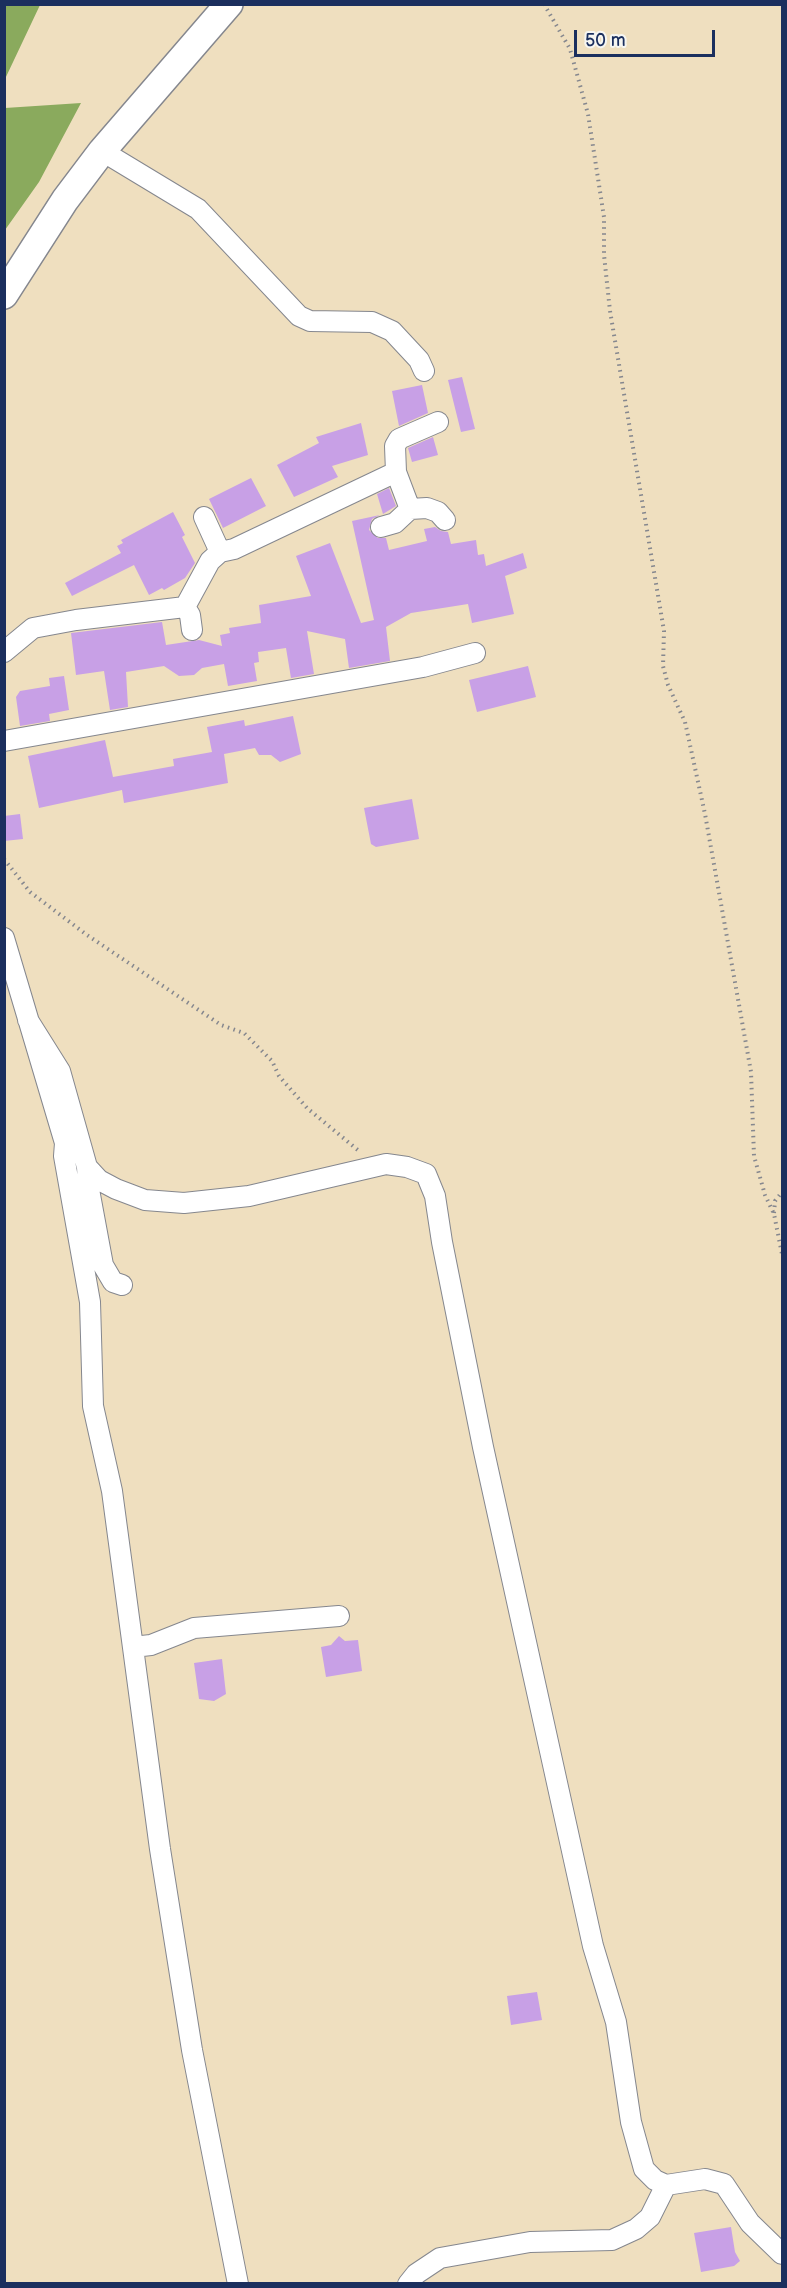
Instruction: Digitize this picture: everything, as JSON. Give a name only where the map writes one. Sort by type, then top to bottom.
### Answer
[{"type":"main road","points":[[4,295],[65,200],[102,151],[230,4]]},
{"type":"street","points":[[102,151],[198,208],[299,316],[310,321],[372,322],[392,331],[419,360],[424,371]]},
{"type":"street","points":[[410,508],[396,472],[395,446],[399,439],[438,422]]},
{"type":"street","points":[[192,630],[185,607],[210,561],[220,552],[234,549],[396,472]]},
{"type":"street","points":[[381,526],[395,523],[410,508],[427,508],[438,512],[445,520]]},
{"type":"street","points":[[204,517],[220,552]]},
{"type":"street","points":[[4,652],[33,628],[76,620],[185,607]]},
{"type":"street","points":[[4,741],[423,667],[474,653]]},
{"type":"street","points":[[4,938],[65,1143],[64,1156],[90,1302],[93,1406],[112,1491],[160,1849],[192,2050],[238,2283]]},
{"type":"street","points":[[28,1020],[60,1071],[87,1167],[103,1265],[113,1282],[122,1285]]},
{"type":"street","points":[[87,1167],[99,1180],[145,1200],[184,1203],[259,1194],[386,1164],[407,1167],[426,1174],[435,1196],[483,1447],[593,1946],[616,2022],[631,2122],[644,2169],[655,2180],[666,2185],[705,2179],[724,2184],[750,2223],[783,2254]]},
{"type":"street","points":[[133,1647],[151,1645],[194,1628],[339,1616]]},
{"type":"street","points":[[408,2283],[416,2274],[440,2258],[530,2242],[612,2240],[636,2229],[650,2217],[666,2185]]},
{"type":"path","points":[[544,4],[570,49],[588,114],[604,216],[604,255],[610,311],[664,632],[663,666],[668,685],[685,722],[705,814],[751,1072],[754,1156],[765,1195],[774,1214],[783,1254]]},
{"type":"path","points":[[4,859],[30,892],[87,935],[159,981],[212,1019],[244,1034],[272,1061],[279,1076],[307,1108],[377,1166]]},
{"type":"path","points":[[774,1214],[775,1201],[783,1192]]},
{"type":"green space","points":[[4,5],[40,5],[5,79]]},
{"type":"green space","points":[[81,103],[39,182],[5,230],[5,108]]},
{"type":"building","points":[[462,377],[475,429],[461,432],[448,380]]},
{"type":"building","points":[[422,385],[428,413],[399,426],[392,391]]},
{"type":"building","points":[[361,423],[368,455],[332,466],[338,477],[294,497],[277,465],[319,443],[316,437]]},
{"type":"building","points":[[433,437],[438,455],[412,462],[408,448]]},
{"type":"building","points":[[251,478],[266,506],[223,528],[209,499]]},
{"type":"building","points":[[389,488],[396,506],[383,514],[377,494]]},
{"type":"building","points":[[173,512],[185,535],[182,537],[195,563],[185,578],[164,590],[162,588],[149,595],[134,565],[72,596],[65,583],[121,553],[117,546],[123,543],[121,540]]},
{"type":"building","points":[[380,515],[372,519],[369,530],[378,538],[386,538],[389,550],[427,541],[424,529],[435,527],[448,532],[451,544],[476,540],[478,555],[484,554],[486,566],[523,553],[527,568],[505,576],[514,614],[472,623],[468,604],[411,613],[386,627],[390,661],[349,668],[345,639],[307,631],[314,674],[291,678],[286,648],[258,652],[259,662],[254,663],[257,681],[228,686],[224,664],[202,668],[194,675],[179,676],[164,666],[126,672],[128,707],[110,710],[104,671],[76,675],[71,633],[162,622],[166,645],[199,640],[222,646],[220,635],[230,633],[229,628],[261,623],[259,605],[311,596],[296,556],[330,543],[361,623],[374,620],[352,521]]},
{"type":"building","points":[[528,666],[536,697],[477,712],[469,680]]},
{"type":"building","points":[[64,676],[69,710],[49,714],[50,721],[20,726],[16,697],[20,691],[50,686],[49,678]]},
{"type":"building","points":[[293,716],[301,754],[280,762],[271,755],[259,755],[255,748],[224,754],[228,783],[124,803],[122,790],[39,808],[28,756],[105,740],[113,777],[174,766],[173,759],[212,752],[207,727],[244,720],[245,726]]},
{"type":"building","points":[[412,799],[419,839],[376,847],[371,844],[364,808]]},
{"type":"building","points":[[20,814],[23,839],[4,841],[4,816]]},
{"type":"building","points":[[339,1636],[345,1641],[358,1640],[362,1671],[326,1677],[321,1647],[331,1645]]},
{"type":"building","points":[[222,1659],[226,1694],[214,1701],[199,1699],[194,1663]]},
{"type":"building","points":[[537,1992],[542,2020],[511,2025],[507,1996]]},
{"type":"building","points":[[731,2227],[735,2252],[740,2261],[734,2266],[701,2272],[694,2233]]}]
